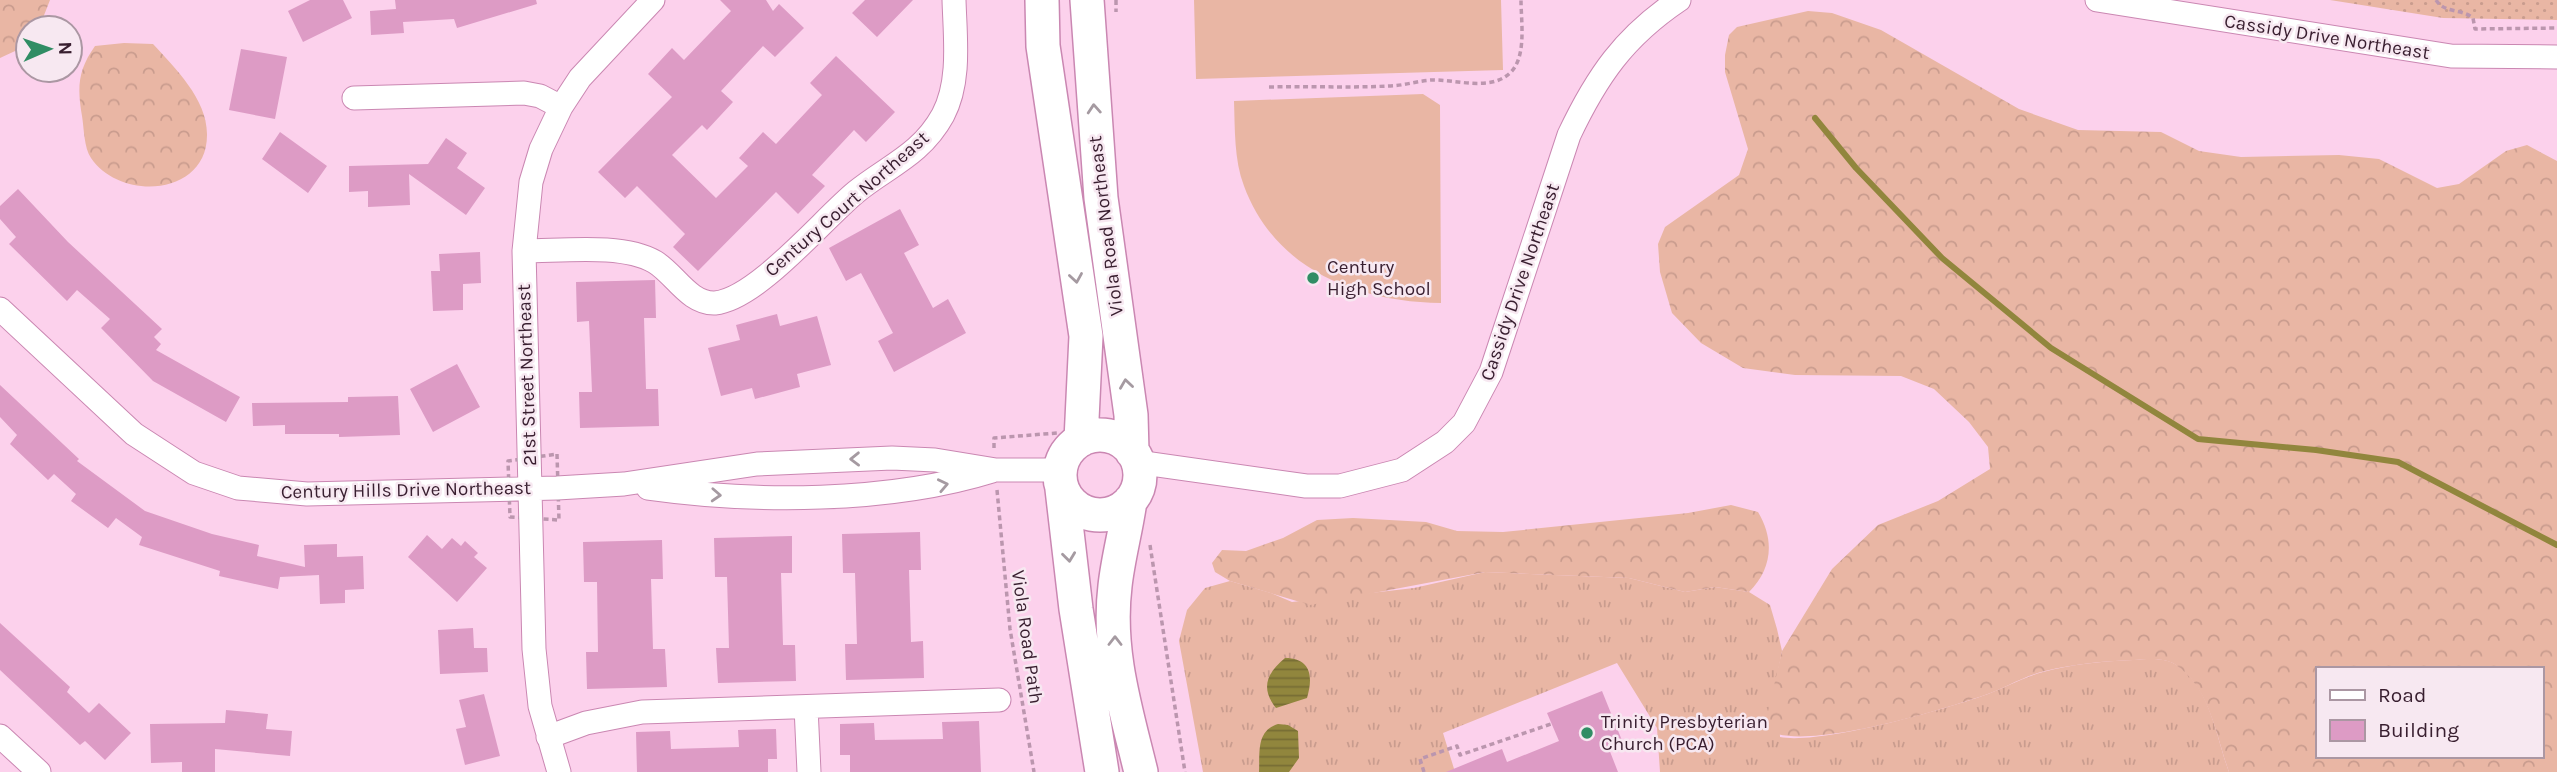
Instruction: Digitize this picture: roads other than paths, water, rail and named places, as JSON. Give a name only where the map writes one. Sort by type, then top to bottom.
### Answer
[{"type":"main road","name":"Viola Road Northeast","points":[[1042,0],[1043,46],[1086,336],[1080,440]]},
{"type":"main road","name":"Viola Road Northeast","points":[[1087,0],[1101,198],[1135,457]]},
{"type":"main road","points":[[1102,772],[1076,609],[1061,480],[1064,456],[1080,440],[1103,435],[1114,438],[1135,457],[1139,484],[1130,501],[1115,588],[1115,653],[1123,708],[1140,772]]},
{"type":"main road","points":[[1061,480],[1075,507],[1097,516],[1119,511],[1130,501]]},
{"type":"street","points":[[354,97],[524,93],[540,96],[561,107],[580,79],[653,0]]},
{"type":"street","name":"Century Court Northeast","points":[[524,251],[609,251],[636,254],[656,262],[694,298],[718,302],[739,294],[763,278],[856,192],[898,166],[932,132],[946,108],[954,78],[954,0]]},
{"type":"street","name":"Cassidy Drive Northeast","points":[[1135,457],[1306,486],[1340,486],[1402,470],[1445,442],[1464,423],[1492,372],[1569,135],[1586,99],[1603,69],[1627,43],[1679,0]]},
{"type":"street","name":"Cassidy Drive Northeast","points":[[2097,0],[2451,56],[2557,57]]},
{"type":"street","name":"21st Street Northeast","points":[[559,772],[540,706],[534,649],[524,251],[531,182],[541,149],[561,107]]},
{"type":"street","name":"Century Hills Drive Northeast","points":[[0,310],[134,435],[167,458],[205,477],[238,488],[277,493],[624,484],[757,464],[812,461],[935,460],[1061,480]]},
{"type":"street","name":"Century Hills Drive Northeast","points":[[624,484],[709,495],[768,497],[932,488],[996,470]]},
{"type":"street","points":[[548,737],[586,723],[630,713],[999,700]]},
{"type":"street","points":[[806,707],[810,772]]},
{"type":"street","points":[[0,736],[39,772]]},
{"type":"waterway","points":[[1815,118],[1856,168],[1942,258],[2051,348],[2198,439],[2316,450],[2398,462],[2557,545]]},
{"type":"place","name":"Century High School","points":[[1313,278]]},
{"type":"place","name":"Trinity Presbyterian Church (PCA)","points":[[1587,733]]}]
